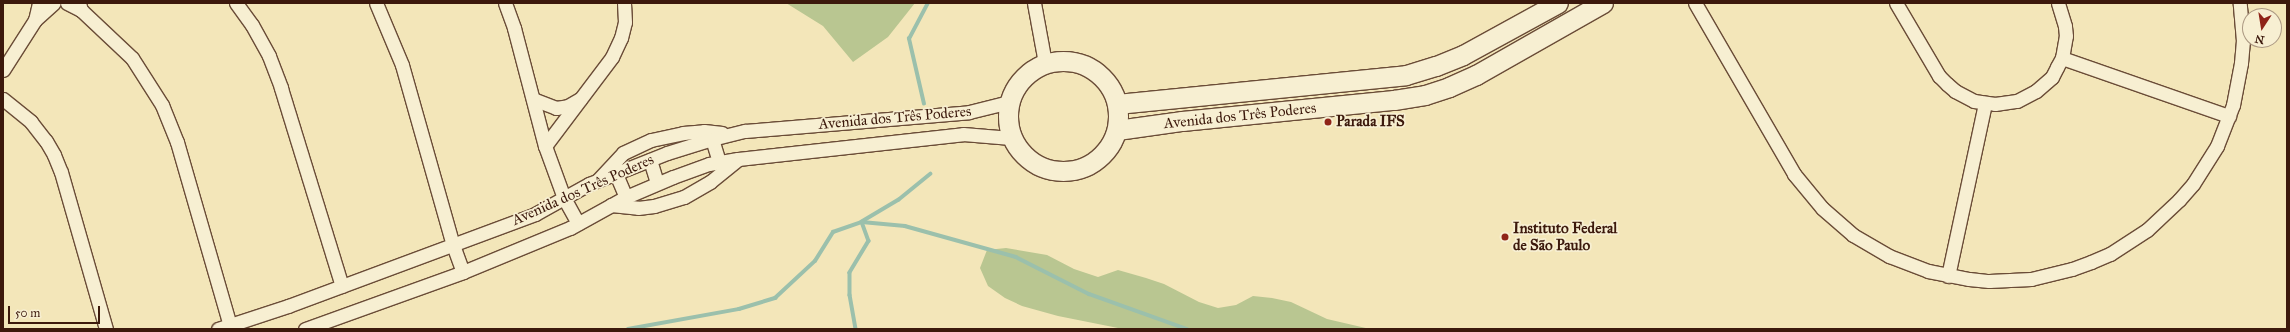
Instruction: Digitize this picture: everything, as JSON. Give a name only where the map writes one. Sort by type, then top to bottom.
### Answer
[{"type":"street","points":[[35,20],[39,3]]},
{"type":"street","points":[[3,70],[35,20],[54,3]]},
{"type":"street","points":[[67,3],[80,6],[132,58],[162,106],[177,142],[226,328]]},
{"type":"street","points":[[236,3],[252,25],[269,56],[281,88],[342,286]]},
{"type":"street","points":[[376,3],[402,65],[453,245],[463,272]]},
{"type":"street","points":[[505,3],[514,28],[545,146],[564,198],[578,223]]},
{"type":"street","points":[[545,146],[612,57],[621,38],[625,22],[624,3]]},
{"type":"street","points":[[1034,3],[1045,63]]},
{"type":"street","name":"Avenida dos Três Poderes","points":[[1117,104],[1406,75],[1436,66],[1463,55],[1558,3]]},
{"type":"street","name":"Avenida dos Três Poderes","points":[[1117,130],[1182,121],[1394,100],[1425,95],[1449,87],[1476,75],[1603,3]]},
{"type":"street","points":[[1695,3],[1794,174],[1822,208],[1854,235],[1889,256],[1921,269],[1948,276],[1989,281],[2031,278],[2072,269],[2110,254],[2147,230],[2179,200],[2206,166],[2217,146],[2229,116],[2241,62],[2243,41],[2240,3]]},
{"type":"street","points":[[1896,3],[1940,76],[1955,91],[1974,100],[1985,103],[2006,103],[2022,99],[2036,92],[2052,77],[2062,58],[2065,47],[2065,26],[2058,3]]},
{"type":"street","points":[[2062,58],[2229,116]]},
{"type":"street","points":[[1070,62],[1082,64],[1098,73],[1110,87],[1117,104],[1117,130],[1110,146],[1099,159],[1084,168],[1067,171],[1050,170],[1034,164],[1021,152],[1011,138],[1007,120],[1009,102],[1016,85],[1025,76],[1045,63],[1070,62]]},
{"type":"street","points":[[533,99],[556,108],[568,106],[582,98]]},
{"type":"street","points":[[3,99],[31,122],[46,141],[62,172],[106,329]]},
{"type":"street","name":"Avenida dos Três Poderes","points":[[226,328],[535,214],[596,181],[650,160],[712,139],[745,131],[969,112],[1009,102]]},
{"type":"street","points":[[1948,276],[1985,103]]},
{"type":"street","points":[[596,181],[623,153],[651,140],[683,133],[704,131],[732,134]]},
{"type":"street","name":"Avenida dos Três Poderes","points":[[305,329],[463,272],[578,223],[626,197],[657,183],[719,162],[962,134],[1011,138]]},
{"type":"street","points":[[712,139],[719,162]]},
{"type":"street","points":[[611,205],[638,208],[654,206],[684,197],[710,182],[738,159]]},
{"type":"street","points":[[650,160],[657,183]]},
{"type":"street","points":[[616,174],[626,197]]},
{"type":"green space","points":[[786,3],[915,3],[888,37],[853,62],[823,26]]},
{"type":"green space","points":[[1006,248],[1047,255],[1074,269],[1098,277],[1118,270],[1164,284],[1199,302],[1218,308],[1236,305],[1253,296],[1272,298],[1291,302],[1327,319],[1370,329],[1123,329],[1058,316],[1022,306],[1005,298],[988,286],[980,268],[987,250]]},
{"type":"waterway","points":[[924,104],[909,39],[928,3]]},
{"type":"waterway","points":[[931,174],[899,200],[862,222],[905,226],[1016,257],[1089,294],[1187,329]]},
{"type":"waterway","points":[[628,329],[739,309],[775,298],[815,261],[833,232],[862,222],[869,241],[850,273],[850,295],[856,329]]},
{"type":"place","name":"Parada IFS","points":[[1328,122]]},
{"type":"place","name":"Instituto Federal de São Paulo","points":[[1505,237]]}]
